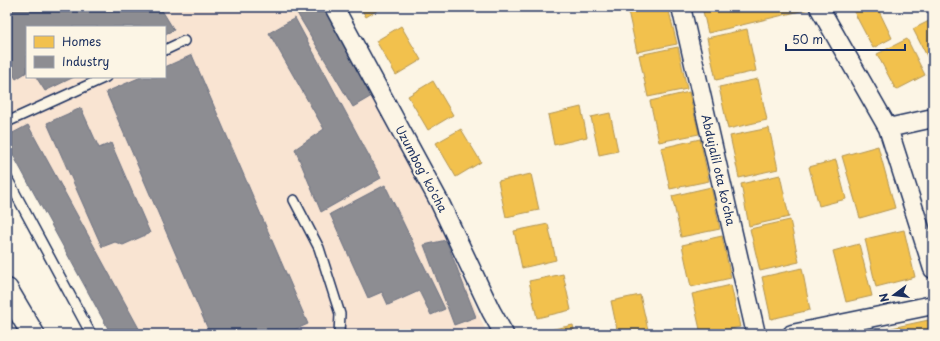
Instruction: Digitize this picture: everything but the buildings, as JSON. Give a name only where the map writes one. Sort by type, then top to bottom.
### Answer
[{"type":"street","name":"Uzumbog' ko'cha","points":[[334,7],[439,201],[491,311],[504,334]]},
{"type":"street","name":"Abdujalil ota ko'cha","points":[[681,7],[756,334]]},
{"type":"street","points":[[819,7],[888,128],[933,269]]},
{"type":"street","points":[[888,128],[933,118]]},
{"type":"street","points":[[7,290],[33,334]]},
{"type":"street","points":[[792,334],[933,305]]},
{"type":"lane","points":[[166,50],[184,41]]},
{"type":"lane","points":[[7,122],[104,78]]},
{"type":"lane","points":[[7,178],[91,334]]},
{"type":"lane","points":[[294,200],[319,248],[340,314],[339,334]]},
{"type":"shaded area","points":[[7,7],[320,7],[419,177],[486,331],[478,334],[111,334],[7,144]]}]
